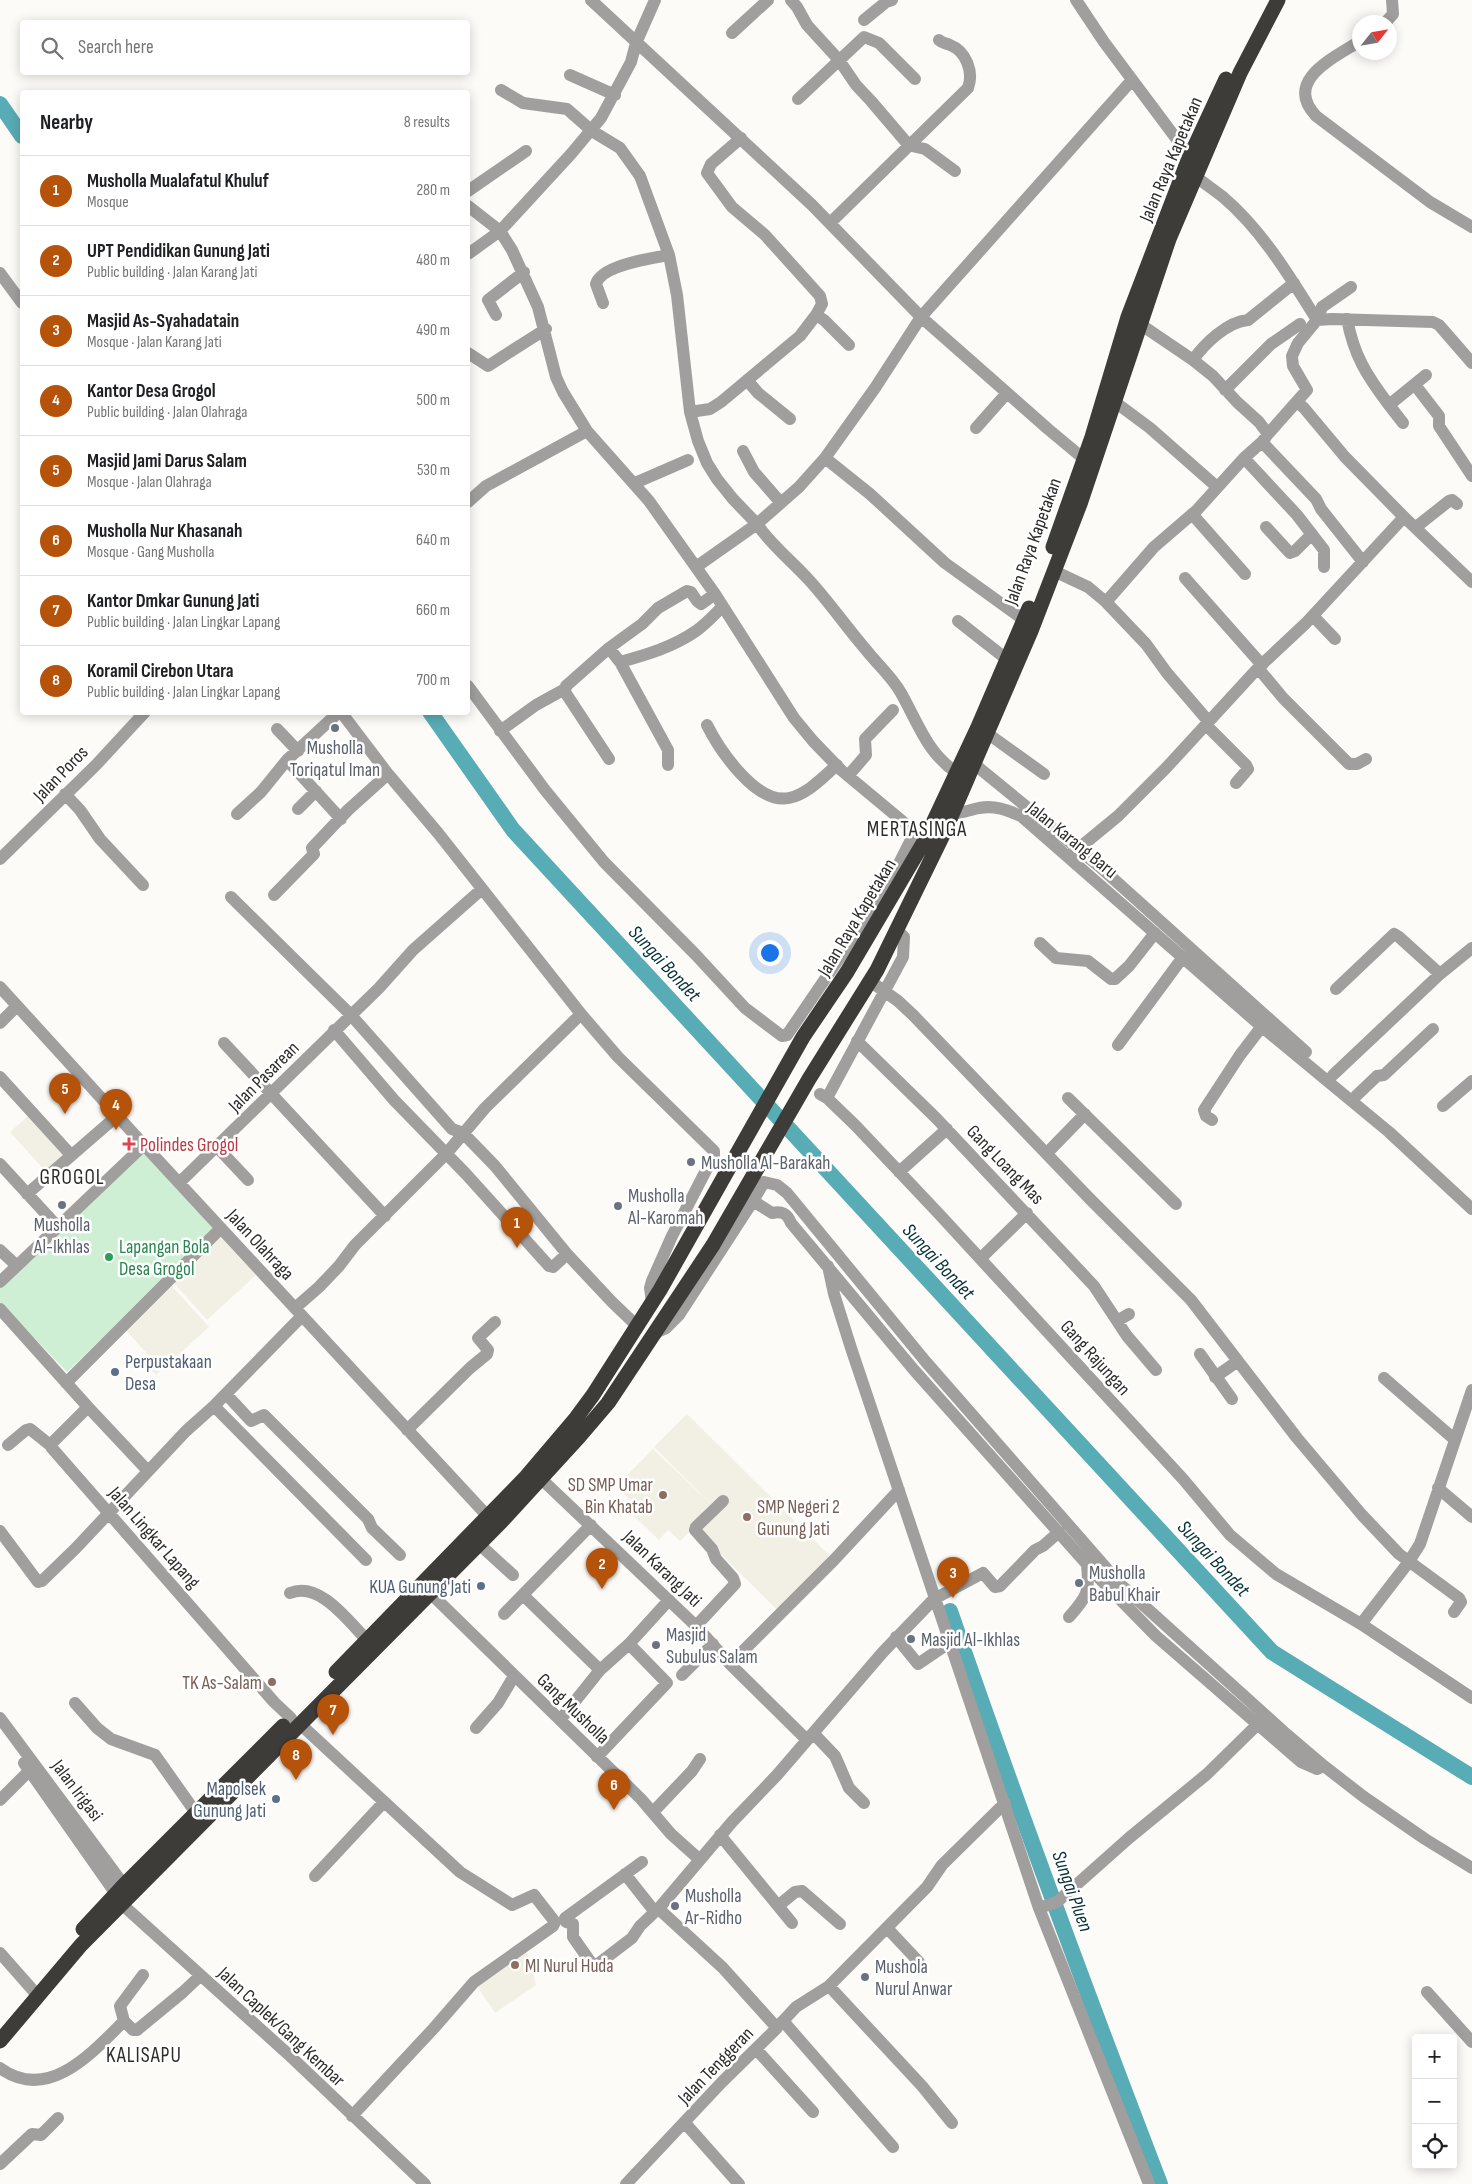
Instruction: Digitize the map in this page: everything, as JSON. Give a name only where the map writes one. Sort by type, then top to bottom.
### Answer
[{"type":"highway","name":"Jalan Raya Kapetakan","points":[[1011,664],[1024,620],[1054,571],[1134,320],[1190,157],[1231,68],[1266,0]]},
{"type":"highway","name":"Jalan Raya Kapetakan","points":[[537,1475],[652,1302],[737,1157],[804,1037],[846,972],[920,836],[946,812],[962,789],[973,763],[983,729],[1044,585],[1089,461],[1114,402],[1134,320],[1240,72],[1278,0]]},
{"type":"highway","name":"Jalan Raya Kapetakan","points":[[946,812],[957,773],[983,729]]},
{"type":"highway","points":[[121,1895],[257,1760],[608,1403],[713,1245],[805,1087],[870,981],[897,930],[946,812]]},
{"type":"highway","points":[[300,1716],[368,1640],[479,1544],[492,1521]]},
{"type":"highway","points":[[0,2025],[34,1992],[196,1813],[257,1760]]},
{"type":"highway","points":[[0,2041],[34,1992]]},
{"type":"street","points":[[591,0],[830,223],[922,317],[1007,393],[1089,461]]},
{"type":"street","points":[[470,253],[500,231],[592,131],[615,95],[631,62],[636,43],[655,0]]},
{"type":"street","points":[[732,33],[768,0]]},
{"type":"street","points":[[790,0],[797,7],[807,25],[839,60],[856,85],[909,144],[925,149],[955,171]]},
{"type":"street","points":[[864,20],[886,2],[892,0]]},
{"type":"street","points":[[1076,0],[1132,80],[1190,157]]},
{"type":"street","points":[[1392,0],[1392,15]]},
{"type":"street","points":[[798,99],[864,37],[879,44],[915,79]]},
{"type":"street","points":[[830,223],[968,88],[970,69],[965,57],[950,45],[938,40]]},
{"type":"street","points":[[1352,46],[1313,72],[1306,90],[1310,109],[1316,116],[1389,173],[1430,202],[1472,227]]},
{"type":"street","points":[[570,75],[615,95]]},
{"type":"street","points":[[696,567],[754,526],[799,487],[825,458],[875,388],[922,317],[1132,80]]},
{"type":"street","points":[[501,90],[523,103],[567,109],[592,131],[620,148],[627,156],[640,176],[667,255],[677,295],[690,412],[698,441],[707,463],[754,526],[822,595],[888,674],[900,691],[921,734],[932,751],[941,761],[957,773]]},
{"type":"street","points":[[690,412],[710,409],[748,380],[800,336],[822,304],[820,296],[765,235],[732,207],[708,173],[711,164],[741,138]]},
{"type":"street","points":[[470,189],[526,151]]},
{"type":"street","points":[[1195,176],[1223,197],[1269,248],[1317,320]]},
{"type":"street","points":[[470,208],[500,231],[524,272],[546,330],[556,376],[563,392],[587,431],[635,483],[696,567],[794,718],[813,741],[848,776],[920,836],[886,890],[787,1035],[782,1036],[746,1008],[604,862],[545,790],[470,689]]},
{"type":"street","points":[[603,303],[596,284],[601,276],[621,265],[667,255]]},
{"type":"street","points":[[496,315],[488,300],[524,272]]},
{"type":"street","points":[[0,273],[20,299]]},
{"type":"street","points":[[1193,360],[1206,344],[1240,321],[1248,320],[1294,283]]},
{"type":"street","points":[[1106,602],[1154,547],[1192,514],[1265,438],[1308,388],[1293,366],[1292,356],[1298,343],[1317,320],[1324,305],[1351,287]]},
{"type":"street","points":[[816,315],[824,320],[850,345]]},
{"type":"street","points":[[1317,320],[1347,319],[1434,322],[1439,325],[1472,363]]},
{"type":"street","points":[[1347,319],[1352,343],[1369,380],[1404,423]]},
{"type":"street","points":[[1134,320],[1193,360],[1218,381],[1252,415],[1265,438],[1316,499],[1321,509],[1363,562]]},
{"type":"street","points":[[1225,390],[1271,344],[1300,324]]},
{"type":"street","points":[[470,354],[488,366],[546,330]]},
{"type":"street","points":[[1389,405],[1426,375]]},
{"type":"street","points":[[748,380],[758,394],[790,419]]},
{"type":"street","points":[[1415,385],[1431,404],[1439,418],[1439,426],[1472,476]]},
{"type":"street","points":[[976,428],[1007,393]]},
{"type":"street","points":[[1114,402],[1130,411],[1217,487]]},
{"type":"street","points":[[1296,402],[1304,408],[1345,457],[1472,582]]},
{"type":"street","points":[[470,500],[486,486],[587,431]]},
{"type":"street","points":[[743,451],[754,472],[781,503]]},
{"type":"street","points":[[825,458],[870,494],[945,563],[1024,620]]},
{"type":"street","points":[[1244,458],[1312,534],[1325,552],[1324,567]]},
{"type":"street","points":[[635,483],[688,460]]},
{"type":"street","points":[[1416,527],[1449,501],[1452,500],[1457,504]]},
{"type":"street","points":[[1192,514],[1245,574]]},
{"type":"street","points":[[973,763],[1074,853],[1118,816],[1208,724],[1260,667],[1313,616],[1404,516]]},
{"type":"street","points":[[1266,527],[1290,553],[1295,551],[1312,534]]},
{"type":"street","points":[[1054,571],[1088,587],[1106,602],[1146,644],[1208,724],[1246,765],[1248,769],[1236,782]]},
{"type":"street","points":[[1185,578],[1260,667],[1283,698],[1349,764],[1357,764],[1366,758]]},
{"type":"street","points":[[500,731],[536,705],[565,689],[570,680],[642,624],[658,608],[687,591],[691,592],[701,604],[715,594]]},
{"type":"street","points":[[620,662],[661,649],[678,641],[698,630],[722,607]]},
{"type":"street","points":[[1313,616],[1335,639]]},
{"type":"street","points":[[958,621],[1011,664]]},
{"type":"street","points":[[609,648],[620,662],[668,750],[668,765]]},
{"type":"street","points":[[565,689],[609,759]]},
{"type":"street","points":[[848,776],[866,755],[865,739],[893,710]]},
{"type":"street","name":"Jalan Poros","points":[[0,859],[142,715]]},
{"type":"street","points":[[237,814],[261,792],[287,760],[337,715]]},
{"type":"street","points":[[342,715],[388,774],[438,832],[580,1014],[618,1057],[714,1151],[711,1161],[654,1276],[650,1288],[652,1302]]},
{"type":"street","points":[[707,725],[717,746],[739,772],[759,789],[776,798],[787,798],[802,793],[837,765]]},
{"type":"street","points":[[277,729],[298,751]]},
{"type":"street","points":[[983,729],[1044,774]]},
{"type":"street","points":[[287,760],[341,818]]},
{"type":"street","points":[[274,895],[314,854],[312,848],[348,810],[388,774]]},
{"type":"street","points":[[298,809],[316,791]]},
{"type":"street","points":[[65,794],[80,810],[100,839],[143,886]]},
{"type":"street","name":"Jalan Karang Baru","points":[[946,812],[965,813],[979,808],[1003,808],[1021,816],[1074,853],[1162,931]]},
{"type":"street","name":"Jalan Pasarean","points":[[179,1183],[272,1094],[350,1014],[379,988],[413,950],[482,889]]},
{"type":"street","points":[[231,897],[350,1014],[452,1129],[463,1133],[495,1166],[567,1254],[637,1326]]},
{"type":"street","points":[[856,1041],[903,957],[904,937],[897,930]]},
{"type":"street","points":[[1040,943],[1056,958],[1088,961],[1111,979],[1115,979],[1162,931]]},
{"type":"street","points":[[1162,931],[1183,957],[1264,1023],[1333,1075],[1472,1200]]},
{"type":"street","points":[[1162,931],[1472,1209]]},
{"type":"street","points":[[1336,989],[1394,934],[1440,974]]},
{"type":"street","points":[[1333,1075],[1440,974],[1472,948]]},
{"type":"street","points":[[1118,1044],[1183,957]]},
{"type":"street","points":[[870,981],[884,990],[940,1042],[1164,1275],[1191,1300],[1317,1461],[1362,1515],[1408,1563],[1459,1598],[1460,1605],[1454,1612]]},
{"type":"street","name":"Jalan Olahraga","points":[[0,987],[492,1521]]},
{"type":"street","points":[[0,1023],[17,1006]]},
{"type":"street","points":[[0,1531],[40,1582],[76,1548],[186,1431],[226,1394],[354,1245],[446,1154],[485,1108],[580,1014]]},
{"type":"street","points":[[1212,1120],[1206,1116],[1204,1110],[1240,1055],[1264,1023]]},
{"type":"street","points":[[1356,1096],[1377,1076],[1384,1075],[1434,1029]]},
{"type":"street","points":[[334,1030],[406,1113],[507,1218],[549,1266],[553,1267],[567,1254]]},
{"type":"street","name":"Gang Rajungan","points":[[856,1041],[824,1096],[980,1258],[1183,1479],[1230,1535],[1276,1574],[1361,1624],[1472,1698]]},
{"type":"street","name":"Gang Loang Mas","points":[[856,1041],[898,1079],[1027,1213],[1094,1286],[1130,1340],[1156,1370]]},
{"type":"street","points":[[224,1043],[385,1216]]},
{"type":"street","points":[[0,1077],[71,1155]]},
{"type":"street","points":[[1443,1106],[1472,1081]]},
{"type":"street","points":[[1068,1098],[1176,1204]]},
{"type":"street","points":[[1047,1153],[1085,1114]]},
{"type":"street","points":[[27,1194],[117,1116]]},
{"type":"street","points":[[899,1172],[946,1129]]},
{"type":"street","points":[[0,1282],[144,1145]]},
{"type":"street","points":[[217,1147],[248,1180]]},
{"type":"street","points":[[0,1164],[57,1226]]},
{"type":"street","points":[[655,1333],[666,1328],[679,1315],[764,1182],[777,1185],[787,1193],[926,1362],[1121,1585],[1324,1766],[1417,1834],[1472,1868]]},
{"type":"street","points":[[753,1201],[772,1213],[778,1221],[791,1223],[914,1370],[1087,1565],[1156,1636],[1309,1768],[1317,1770],[1324,1766]]},
{"type":"street","points":[[980,1258],[1027,1213]]},
{"type":"street","points":[[66,1383],[221,1228]]},
{"type":"street","points":[[0,1250],[17,1266]]},
{"type":"street","points":[[828,1266],[840,1312],[898,1490],[937,1597],[949,1643],[1005,1803],[1149,2184]]},
{"type":"street","points":[[0,1309],[148,1471]]},
{"type":"street","points":[[1117,1322],[1129,1314]]},
{"type":"street","points":[[407,1430],[470,1368],[487,1354],[488,1350],[478,1338],[495,1322]]},
{"type":"street","points":[[1200,1354],[1232,1400]]},
{"type":"street","points":[[1215,1377],[1238,1361]]},
{"type":"street","points":[[1384,1378],[1454,1439]]},
{"type":"street","points":[[1361,1624],[1408,1563],[1420,1544],[1472,1390]]},
{"type":"street","points":[[226,1394],[251,1421],[264,1415],[400,1555]]},
{"type":"street","points":[[214,1406],[366,1560]]},
{"type":"street","points":[[50,1445],[88,1407]]},
{"type":"street","name":"Jalan Lingkar Lapang","points":[[8,1445],[26,1430],[30,1429],[50,1445],[274,1702],[300,1716],[384,1802],[468,1878],[512,1905],[534,1895],[555,1920],[556,1923],[474,1982],[352,2116]]},
{"type":"street","name":"Jalan Karang Jati","points":[[537,1475],[670,1600],[730,1664],[809,1736],[835,1756],[847,1785],[864,1803]]},
{"type":"street","points":[[1438,1488],[1472,1517]]},
{"type":"street","points":[[730,1664],[834,1560],[898,1490]]},
{"type":"street","points":[[696,1626],[736,1584],[716,1558],[712,1549],[695,1530],[724,1501]]},
{"type":"street","points":[[504,1614],[591,1525]]},
{"type":"street","points":[[642,1862],[565,1918],[566,1922],[573,1924],[572,1934],[593,1966],[597,1966],[632,1938],[640,1926],[657,1910],[720,1835],[777,1775],[896,1638],[937,1597],[983,1573],[995,1586],[1000,1586],[1035,1550],[1043,1546],[1059,1532]]},
{"type":"street","points":[[479,1544],[513,1575]]},
{"type":"street","points":[[1069,1617],[1087,1593],[1089,1582],[1087,1565]]},
{"type":"street","name":"Gang Musholla","points":[[425,1589],[700,1860]]},
{"type":"street","points":[[290,1593],[296,1590],[312,1591],[334,1607],[368,1640]]},
{"type":"street","points":[[523,1595],[600,1670]]},
{"type":"street","points":[[560,1720],[600,1670],[629,1644],[670,1600]]},
{"type":"street","points":[[896,1638],[918,1664],[949,1643]]},
{"type":"street","points":[[597,1757],[667,1683],[629,1644]]},
{"type":"street","points":[[682,1675],[713,1644]]},
{"type":"street","points":[[476,1728],[498,1703],[514,1676]]},
{"type":"street","points":[[75,1703],[97,1728],[111,1739],[155,1755],[196,1813]]},
{"type":"street","name":"Jalan Irigasi","points":[[0,1718],[121,1895]]},
{"type":"street","points":[[1045,1906],[1207,1774],[1258,1724]]},
{"type":"street","points":[[0,1732],[121,1895],[219,1982],[229,2002]]},
{"type":"street","points":[[653,1812],[692,1771],[700,1759]]},
{"type":"street","points":[[0,1800],[29,1771]]},
{"type":"street","points":[[315,1876],[384,1802]]},
{"type":"street","points":[[893,2147],[780,2024],[796,2007],[829,1986],[927,1887],[942,1865],[1005,1803]]},
{"type":"street","points":[[720,1835],[792,1924]]},
{"type":"street","name":"Jalan Tenggeran","points":[[625,1874],[657,1910],[661,1911],[723,1968],[780,2024],[722,2082],[626,2184]]},
{"type":"street","points":[[778,1906],[795,1892],[802,1891],[840,1924]]},
{"type":"street","name":"Jalan Caplek/Gang Kembar","points":[[121,1895],[200,1976],[288,2054],[425,2184]]},
{"type":"street","points":[[887,1928],[919,1962]]},
{"type":"street","points":[[0,1953],[34,1992]]},
{"type":"street","points":[[143,1975],[120,2006],[124,2021],[133,2030],[137,2030],[200,1976]]},
{"type":"street","points":[[829,1986],[922,2086],[952,2123]]},
{"type":"street","points":[[1427,1992],[1472,2042]]},
{"type":"street","points":[[0,2068],[22,2080],[59,2075],[99,2047],[124,2021]]},
{"type":"street","points":[[756,2049],[813,2112]]},
{"type":"street","points":[[0,2164],[32,2134],[41,2135],[58,2118]]},
{"type":"street","points":[[685,2123],[739,2184]]},
{"type":"shaded area","points":[[28,1116],[66,1158],[48,1174],[10,1132]]},
{"type":"shaded area","points":[[220,1236],[256,1275],[207,1320],[172,1281]]},
{"type":"shaded area","points":[[170,1284],[209,1327],[156,1375],[145,1363],[151,1358],[123,1327]]},
{"type":"shaded area","name":"SMP Negeri 2 Gunung Jati","points":[[687,1414],[833,1559],[780,1613],[694,1527],[680,1541],[668,1530],[659,1540],[628,1510],[634,1504],[616,1486],[653,1449],[714,1507],[654,1447]]},
{"type":"shaded area","name":"MI Nurul Huda","points":[[526,1948],[536,1985],[495,2013],[475,1983]]},
{"type":"green space","name":"Lapangan Bola Desa Grogol","points":[[143,1150],[218,1228],[67,1372],[0,1302],[0,1287]]},
{"type":"waterway","name":"Sungai Bondet","points":[[0,104],[20,133]]},
{"type":"waterway","name":"Sungai Bondet","points":[[432,715],[513,830],[1272,1652],[1472,1777]]},
{"type":"waterway","name":"Sungai Pluen","points":[[950,1611],[1052,1898],[1160,2184]]},
{"type":"place","name":"Musholla Toriqatul Iman","points":[[335,728]]},
{"type":"place","name":"Masjid Jami Darus Salam","points":[[65,1114]]},
{"type":"place","name":"Kantor Desa Grogol","points":[[116,1130]]},
{"type":"place","name":"Polindes Grogol","points":[[129,1144]]},
{"type":"place","name":"Musholla Al-Barakah","points":[[691,1162]]},
{"type":"place","name":"Musholla Al-Ikhlas","points":[[62,1205]]},
{"type":"place","name":"Musholla Al-Karomah","points":[[618,1206]]},
{"type":"place","name":"Musholla Mualafatul Khuluf","points":[[517,1248]]},
{"type":"place","name":"Lapangan Bola Desa Grogol","points":[[109,1257]]},
{"type":"place","name":"Perpustakaan Desa","points":[[115,1372]]},
{"type":"place","name":"SD SMP Umar Bin Khatab","points":[[663,1495]]},
{"type":"place","name":"SMP Negeri 2 Gunung Jati","points":[[747,1517]]},
{"type":"place","name":"Musholla Babul Khair","points":[[1079,1583]]},
{"type":"place","name":"KUA Gunung Jati","points":[[481,1586]]},
{"type":"place","name":"UPT Pendidikan Gunung Jati","points":[[602,1589]]},
{"type":"place","name":"Masjid As-Syahadatain","points":[[953,1598]]},
{"type":"place","name":"Masjid Al-Ikhlas","points":[[911,1639]]},
{"type":"place","name":"Masjid Subulus Salam","points":[[656,1645]]},
{"type":"place","name":"TK As-Salam","points":[[272,1682]]},
{"type":"place","name":"Kantor Dmkar Gunung Jati","points":[[333,1735]]},
{"type":"place","name":"Koramil Cirebon Utara","points":[[296,1780]]},
{"type":"place","name":"Mapolsek Gunung Jati","points":[[276,1799]]},
{"type":"place","name":"Musholla Nur Khasanah","points":[[614,1810]]},
{"type":"place","name":"Musholla Ar-Ridho","points":[[675,1906]]},
{"type":"place","name":"MI Nurul Huda","points":[[515,1965]]},
{"type":"place","name":"Mushola Nurul Anwar","points":[[865,1977]]},
{"type":"district","name":"MERTASINGA","points":[[917,829]]},
{"type":"district","name":"GROGOL","points":[[72,1177]]},
{"type":"district","name":"KALISAPU","points":[[144,2055]]}]
